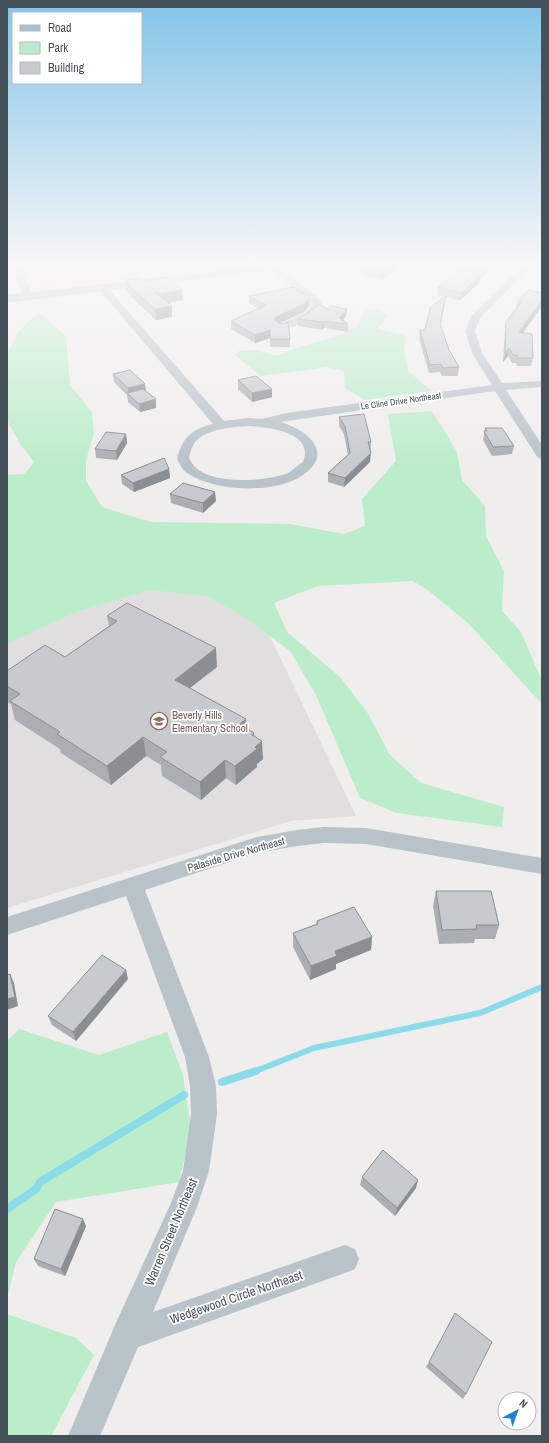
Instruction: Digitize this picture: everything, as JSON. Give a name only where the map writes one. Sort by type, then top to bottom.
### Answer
[{"type":"street","points":[[139,330],[221,425]]},
{"type":"street","points":[[471,330],[477,353],[542,455]]},
{"type":"street","name":"Le Cline Drive Northeast","points":[[261,423],[286,417],[499,387],[542,384]]},
{"type":"street","points":[[248,422],[261,423],[287,429],[306,440],[310,446],[312,454],[310,461],[296,474],[284,480],[254,485],[223,483],[198,474],[184,461],[184,448],[201,432],[221,425],[248,422]]},
{"type":"street","name":"Palaside Drive Northeast","points":[[7,926],[257,845],[284,839],[342,833],[542,866]]},
{"type":"street","name":"Warren Street Northeast","points":[[84,1436],[183,1207],[196,1171],[204,1114],[203,1086],[198,1057],[133,885]]},
{"type":"street","name":"Wedgewood Circle Northeast","points":[[126,1336],[346,1259]]},
{"type":"shaded area","name":"Beverly Hills Elementary School","points":[[157,579],[255,605],[356,816],[291,821],[7,908],[7,626]]},
{"type":"green space","points":[[20,330],[59,330],[66,336],[70,385],[92,412],[94,434],[86,460],[86,481],[102,507],[151,522],[290,524],[344,534],[365,526],[362,499],[396,461],[388,414],[432,411],[457,452],[462,480],[485,506],[486,536],[504,571],[502,611],[521,632],[542,681],[542,704],[469,624],[429,591],[413,581],[318,586],[274,603],[287,632],[340,677],[367,712],[390,755],[421,783],[504,807],[502,827],[397,813],[360,798],[316,695],[290,651],[240,614],[206,596],[150,590],[78,611],[7,644],[7,475],[24,474],[34,462],[20,444],[7,420],[7,355]]},
{"type":"green space","points":[[349,330],[383,330],[404,335],[406,339],[404,350],[408,371],[432,391],[365,400],[345,388],[344,371],[327,367],[261,376],[235,355],[239,351],[253,350],[278,356],[296,348],[335,337]]},
{"type":"green space","points":[[19,1029],[99,1055],[167,1032],[183,1075],[191,1129],[179,1182],[56,1202],[16,1262],[7,1299],[7,1041]]},
{"type":"green space","points":[[7,1314],[76,1338],[94,1355],[51,1436],[7,1436]]},
{"type":"building","points":[[247,330],[269,330],[255,335]]},
{"type":"building","points":[[270,330],[289,330],[290,339],[270,339]]},
{"type":"building","points":[[420,330],[442,330],[449,350],[459,367],[443,368],[441,364],[430,365]]},
{"type":"building","points":[[506,330],[520,330],[519,332],[532,334],[533,358],[519,358],[517,355],[513,355],[509,348],[505,354]]},
{"type":"building","points":[[130,370],[145,384],[128,388],[113,374]]},
{"type":"building","points":[[256,376],[272,389],[252,393],[238,380]]},
{"type":"building","points":[[143,389],[156,399],[139,404],[127,393]]},
{"type":"building","points":[[364,414],[371,442],[368,442],[371,453],[345,478],[328,473],[350,453],[345,426],[339,417]]},
{"type":"building","points":[[485,428],[502,428],[514,446],[493,447],[484,431],[487,431]]},
{"type":"building","points":[[106,432],[126,434],[116,451],[95,449]]},
{"type":"building","points":[[164,458],[169,469],[133,483],[121,475]]},
{"type":"building","points":[[183,483],[215,492],[203,503],[170,494]]},
{"type":"building","points":[[127,603],[216,648],[175,680],[246,719],[240,724],[254,733],[252,735],[262,741],[255,747],[257,749],[235,766],[225,760],[200,782],[160,757],[167,752],[143,737],[107,766],[57,734],[60,732],[10,701],[20,694],[7,686],[7,671],[45,645],[65,657],[117,621],[107,616]]},
{"type":"building","points":[[436,891],[491,891],[499,925],[476,925],[477,929],[442,930]]},
{"type":"building","points":[[354,907],[372,937],[335,951],[337,956],[311,966],[293,933],[318,924],[317,921]]},
{"type":"building","points":[[102,955],[126,970],[73,1032],[48,1016]]},
{"type":"building","points":[[10,974],[15,997],[7,999],[7,975]]},
{"type":"building","points":[[383,1150],[418,1180],[397,1208],[362,1177]]},
{"type":"building","points":[[55,1209],[83,1219],[61,1269],[34,1259]]},
{"type":"building","points":[[455,1313],[492,1342],[466,1394],[429,1362]]},
{"type":"waterway","points":[[253,1072],[314,1048],[480,1013],[542,987]]},
{"type":"waterway","points":[[222,1082],[253,1072]]},
{"type":"waterway","points":[[7,1209],[36,1189],[40,1182],[184,1095]]},
{"type":"place","name":"Beverly Hills Elementary School","points":[[159,721]]}]
